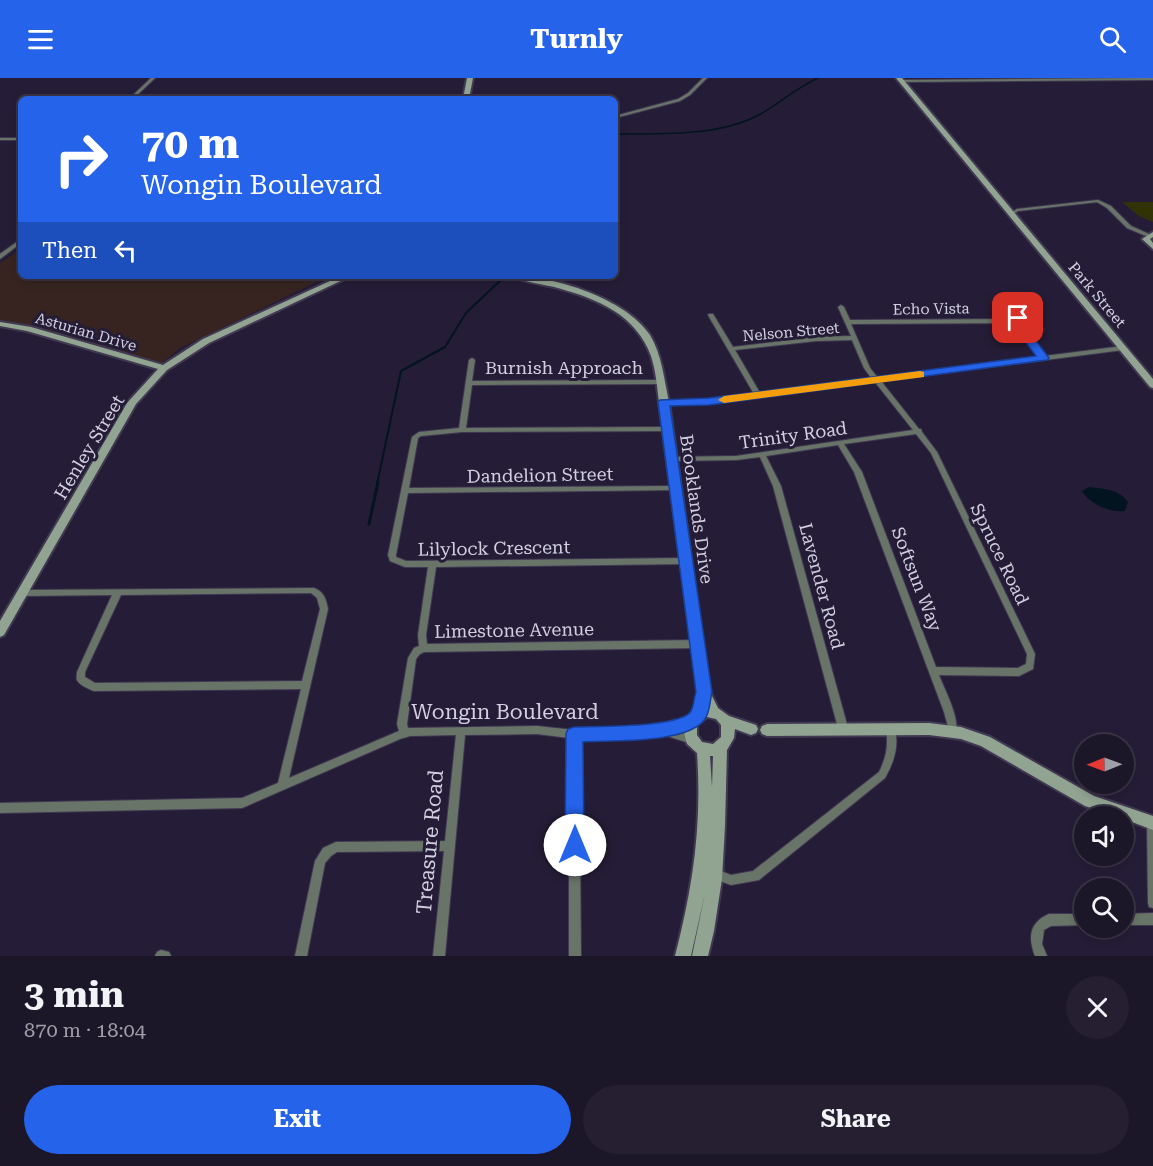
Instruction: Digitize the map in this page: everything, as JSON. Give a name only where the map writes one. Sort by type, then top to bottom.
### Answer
[{"type":"street","points":[[134,96],[153,78]]},
{"type":"street","points":[[467,96],[470,78]]},
{"type":"street","points":[[618,116],[680,100],[705,78]]},
{"type":"street","points":[[900,80],[1153,80]]},
{"type":"street","name":"Park Street","points":[[900,80],[1153,385]]},
{"type":"street","points":[[0,139],[18,139]]},
{"type":"street","name":"Park Street","points":[[997,197],[1013,213],[1020,224]]},
{"type":"street","points":[[1013,213],[1015,210],[1098,201],[1109,207],[1129,227],[1151,235]]},
{"type":"street","points":[[1151,235],[1146,239],[1153,247]]},
{"type":"street","points":[[0,257],[18,244]]},
{"type":"street","name":"Henley Street","points":[[0,632],[132,403],[164,368],[206,341],[340,279]]},
{"type":"street","name":"Brooklands Drive","points":[[529,279],[586,293],[611,304],[627,315],[640,329],[655,355],[664,402],[704,692],[720,717]]},
{"type":"street","name":"Spruce Road","points":[[841,307],[867,368],[934,452],[1031,654],[1030,666],[1018,672],[934,671]]},
{"type":"street","points":[[1012,309],[1018,318],[1016,321],[1043,358]]},
{"type":"street","points":[[711,315],[758,395]]},
{"type":"street","name":"Echo Vista","points":[[847,322],[1016,321]]},
{"type":"street","name":"Asturian Drive","points":[[0,324],[28,329],[164,368]]},
{"type":"street","name":"Nelson Street","points":[[732,350],[816,339],[853,338]]},
{"type":"street","points":[[664,402],[709,402],[1122,348]]},
{"type":"street","points":[[462,430],[472,360]]},
{"type":"street","name":"Burnish Approach","points":[[469,383],[660,382]]},
{"type":"street","name":"Lilylock Crescent","points":[[666,429],[424,432],[415,437],[392,555],[393,559],[405,564],[685,561]]},
{"type":"street","name":"Trinity Road","points":[[671,459],[722,459],[919,431]]},
{"type":"street","name":"Softsun Way","points":[[840,443],[858,472],[934,671],[949,712],[953,731]]},
{"type":"street","name":"Lavender Road","points":[[762,454],[777,486],[843,728]]},
{"type":"street","name":"Dandelion Street","points":[[405,491],[675,488]]},
{"type":"street","points":[[423,648],[422,635],[432,564]]},
{"type":"street","points":[[22,593],[311,590],[318,592],[324,609],[282,786]]},
{"type":"street","points":[[118,592],[81,672],[81,680],[87,685],[306,685]]},
{"type":"street","name":"Limestone Avenue","points":[[404,733],[402,724],[412,658],[417,651],[423,648],[697,644]]},
{"type":"street","name":"Brooklands Drive","points":[[694,718],[704,692]]},
{"type":"street","points":[[683,956],[718,842],[724,744],[730,733],[720,717]]},
{"type":"street","points":[[700,956],[707,930],[708,809],[698,744],[689,731],[694,718],[720,717],[751,729],[767,730],[843,728],[953,731],[985,741],[1067,790],[1090,801],[1153,823],[1153,903]]},
{"type":"street","name":"Wongin Boulevard","points":[[0,808],[242,803],[404,733],[537,730],[574,734],[664,731],[694,718]]},
{"type":"street","points":[[698,744],[724,744],[751,729]]},
{"type":"street","points":[[709,870],[731,880],[755,876],[882,776],[891,761],[893,745],[891,730]]},
{"type":"street","name":"Treasure Road","points":[[439,956],[461,731]]},
{"type":"street","name":"Wongin Boulevard","points":[[664,731],[698,744]]},
{"type":"street","points":[[574,734],[575,956]]},
{"type":"street","points":[[301,956],[320,861],[327,852],[336,847],[450,846]]},
{"type":"street","points":[[1134,920],[1153,919]]},
{"type":"street","points":[[1041,956],[1036,944],[1039,927],[1049,920],[1074,920]]},
{"type":"shaded area","points":[[1122,202],[1153,202],[1153,222],[1139,216]]},
{"type":"shaded area","points":[[18,251],[18,279],[323,279],[180,348],[158,366],[0,324],[0,263]]},
{"type":"water","points":[[1089,487],[1111,490],[1120,494],[1128,502],[1125,511],[1113,511],[1095,504],[1082,491]]},
{"type":"waterway","points":[[618,134],[691,132],[730,126],[764,112],[818,78]]},
{"type":"waterway","points":[[377,484],[401,371],[445,347],[466,313],[502,279]]},
{"type":"waterway","points":[[369,524],[378,482]]},
{"type":"slow traffic","points":[[724,400],[920,374]]},
{"type":"route","points":[[575,845],[574,734],[664,731],[690,722],[699,715],[704,692],[664,402],[709,402],[1043,358],[1017,323],[1018,318]]}]
